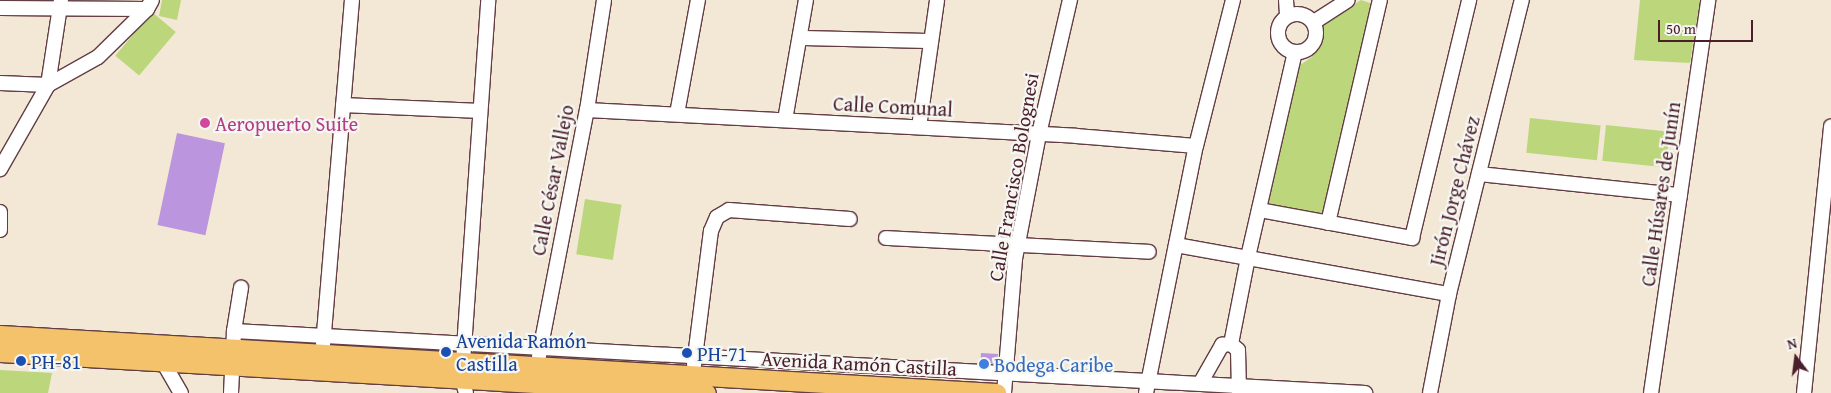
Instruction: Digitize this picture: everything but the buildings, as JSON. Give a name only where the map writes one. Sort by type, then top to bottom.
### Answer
[{"type":"highway","name":"Avenida Ramón Castilla","points":[[0,336],[234,348],[706,393]]},
{"type":"highway","name":"Avenida Ramón Castilla","points":[[0,352],[163,362],[234,348],[323,345],[464,369],[539,357],[793,387],[863,385],[996,393]]},
{"type":"street","points":[[323,345],[352,0]]},
{"type":"street","points":[[464,369],[488,0]]},
{"type":"street","name":"Calle César Vallejo","points":[[539,357],[587,110],[604,0]]},
{"type":"street","points":[[677,114],[698,0]]},
{"type":"street","points":[[785,120],[806,0]]},
{"type":"street","points":[[920,127],[937,0]]},
{"type":"street","name":"Calle Francisco Bolognesi","points":[[1004,393],[1017,246],[1038,134],[1070,0]]},
{"type":"street","points":[[1146,387],[1196,146],[1233,0]]},
{"type":"street","points":[[1286,0],[1287,16],[1280,25],[1278,37],[1284,47],[1295,52],[1301,52],[1312,46],[1317,34],[1314,22],[1299,14],[1287,16]]},
{"type":"street","points":[[1314,22],[1348,0]]},
{"type":"street","points":[[1328,223],[1380,0]]},
{"type":"street","points":[[1258,210],[1412,238],[1469,0]]},
{"type":"street","name":"Jirón Jorge Chávez","points":[[1430,393],[1449,294],[1522,0]]},
{"type":"street","name":"Calle Húsares de Junín","points":[[1651,393],[1708,0]]},
{"type":"street","points":[[0,169],[48,85],[60,4]]},
{"type":"street","points":[[0,8],[60,4],[150,4]]},
{"type":"street","points":[[0,83],[48,85],[98,57],[150,4]]},
{"type":"street","points":[[800,38],[931,42]]},
{"type":"street","points":[[1231,344],[1258,210],[1295,52]]},
{"type":"street","points":[[343,106],[480,111]]},
{"type":"street","name":"Calle Comunal","points":[[587,110],[920,127],[1196,146]]},
{"type":"street","points":[[1804,393],[1828,192],[1831,126]]},
{"type":"street","points":[[1479,174],[1680,196]]},
{"type":"street","points":[[693,375],[711,231],[717,217],[729,210],[850,219]]},
{"type":"street","points":[[0,212],[0,230]]},
{"type":"street","points":[[886,238],[1149,252]]},
{"type":"street","points":[[1176,244],[1449,294]]},
{"type":"street","points":[[231,393],[241,288]]},
{"type":"street","points":[[1201,382],[1222,345],[1231,344],[1238,350],[1239,389]]},
{"type":"street","points":[[539,357],[694,356],[1005,374],[1146,387],[1201,382],[1239,389],[1365,393]]},
{"type":"street","points":[[163,362],[181,393]]},
{"type":"street","points":[[863,385],[864,366]]},
{"type":"green space","points":[[162,0],[181,0],[177,20],[159,16]]},
{"type":"green space","points":[[1361,0],[1370,3],[1374,8],[1325,213],[1318,216],[1268,206],[1300,65],[1312,57],[1317,48],[1321,26]]},
{"type":"green space","points":[[1640,0],[1700,0],[1690,63],[1634,60]]},
{"type":"green space","points":[[152,12],[176,32],[139,76],[115,56]]},
{"type":"green space","points":[[1530,118],[1601,125],[1597,160],[1526,153]]},
{"type":"green space","points":[[1606,125],[1670,132],[1666,167],[1602,161]]},
{"type":"green space","points":[[585,199],[622,205],[613,260],[576,254]]},
{"type":"green space","points":[[0,370],[52,373],[48,393],[0,393]]},
{"type":"place","name":"Aeropuerto Suite","points":[[205,123]]},
{"type":"place","name":"Avenida Ramón Castilla","points":[[446,352]]},
{"type":"place","name":"PH-71","points":[[687,353]]},
{"type":"place","name":"PH-81","points":[[21,361]]},
{"type":"place","name":"Bodega Caribe","points":[[984,364]]}]
